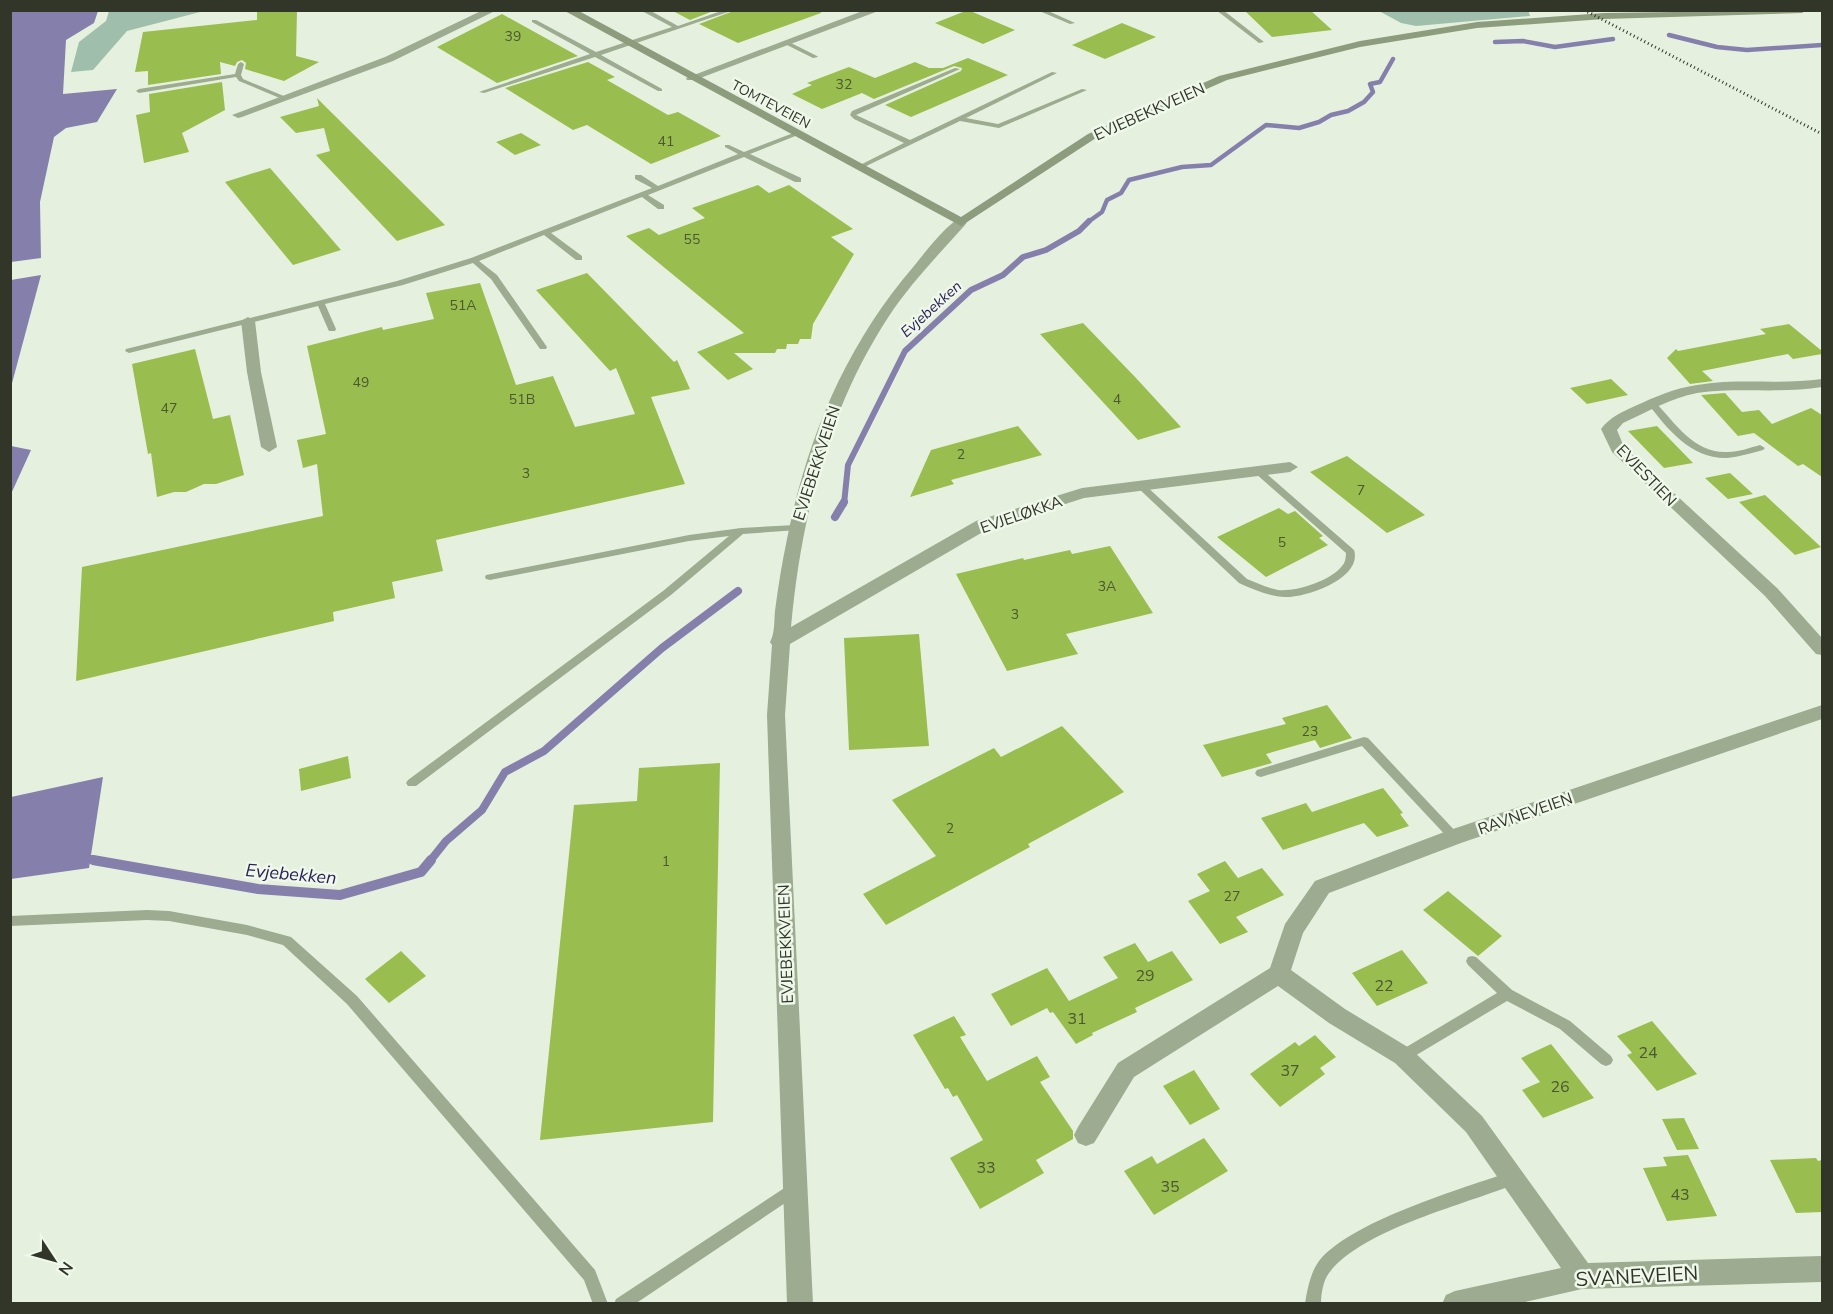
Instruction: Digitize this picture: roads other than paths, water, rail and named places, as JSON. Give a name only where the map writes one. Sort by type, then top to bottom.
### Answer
[{"type":"street","points":[[238,115],[389,59],[492,10]]},
{"type":"street","name":"TOMTEVEIEN","points":[[568,10],[961,222]]},
{"type":"street","name":"EVJEBEKKVEIEN","points":[[800,1304],[776,715],[779,642],[795,528],[824,429],[840,391],[860,353],[903,287],[961,222],[1092,136],[1222,78],[1348,46],[1477,25],[1604,16],[1802,10]]},
{"type":"street","points":[[692,78],[874,11]]},
{"type":"street","points":[[248,321],[254,372],[269,447]]},
{"type":"street","name":"EVJESTIEN","points":[[1822,382],[1792,388],[1721,386],[1694,389],[1618,420],[1609,429],[1617,448],[1771,592],[1822,649]]},
{"type":"street","name":"EVJELØKKA","points":[[779,642],[982,525],[1082,493],[1290,466]]},
{"type":"street","name":"RAVNEVEIEN","points":[[1279,974],[1293,930],[1322,887],[1454,837],[1822,712]]},
{"type":"street","points":[[1086,1134],[1125,1070],[1279,974],[1337,1016],[1403,1056],[1474,1124],[1582,1276]]},
{"type":"street","name":"SVANEVEIEN","points":[[1455,1304],[1582,1276],[1822,1269]]},
{"type":"lane","points":[[643,10],[678,28]]},
{"type":"lane","points":[[1040,10],[1072,23]]},
{"type":"lane","points":[[1219,10],[1260,42]]},
{"type":"lane","points":[[482,92],[728,11]]},
{"type":"lane","points":[[534,21],[660,90]]},
{"type":"lane","points":[[786,43],[815,57]]},
{"type":"lane","points":[[238,75],[241,64]]},
{"type":"lane","points":[[910,143],[856,117],[853,115],[854,112],[957,69]]},
{"type":"lane","points":[[858,168],[1054,73]]},
{"type":"lane","points":[[238,75],[248,84],[284,98]]},
{"type":"lane","points":[[139,91],[238,75]]},
{"type":"lane","points":[[959,120],[999,126],[1084,90]]},
{"type":"lane","points":[[129,351],[321,303],[474,260],[796,134]]},
{"type":"lane","points":[[727,146],[798,180]]},
{"type":"lane","points":[[638,177],[657,189]]},
{"type":"lane","points":[[642,194],[661,207]]},
{"type":"lane","points":[[545,232],[579,258]]},
{"type":"lane","points":[[474,260],[494,277],[543,347]]},
{"type":"lane","points":[[321,303],[332,329]]},
{"type":"lane","points":[[1653,405],[1689,443],[1710,455],[1728,456],[1760,448]]},
{"type":"lane","points":[[1141,486],[1243,581],[1261,590],[1276,594],[1312,591],[1347,570],[1351,561],[1351,552],[1258,471]]},
{"type":"lane","points":[[490,577],[689,538],[741,531],[795,528]]},
{"type":"lane","points":[[412,783],[667,593],[741,531]]},
{"type":"lane","points":[[1261,773],[1364,741],[1454,837]]},
{"type":"lane","points":[[10,921],[169,916],[247,930],[287,941],[352,1000],[383,1035],[590,1275],[601,1304]]},
{"type":"lane","points":[[1472,961],[1507,994],[1565,1024],[1606,1060]]},
{"type":"lane","points":[[1403,1056],[1507,994]]},
{"type":"lane","points":[[1313,1304],[1323,1269],[1351,1243],[1432,1206],[1513,1178]]},
{"type":"lane","points":[[621,1304],[795,1188]]},
{"type":"waterway","points":[[1669,35],[1717,47],[1747,50],[1822,45]]},
{"type":"waterway","name":"Evjebekken","points":[[1495,42],[1523,41],[1555,47],[1613,39]]},
{"type":"waterway","name":"Evjebekken","points":[[1088,222],[1102,212],[1107,200],[1121,193],[1129,180],[1182,167],[1211,165],[1266,125],[1299,128],[1348,111],[1364,102],[1373,92],[1370,84],[1380,82],[1393,59]]},
{"type":"waterway","name":"Evjebekken","points":[[844,504],[848,465],[905,351],[971,290],[1003,275],[1023,257],[1046,250],[1079,231],[1088,222]]},
{"type":"waterway","name":"Evjebekken","points":[[835,517],[844,502]]},
{"type":"waterway","name":"Evjebekken","points":[[430,861],[446,841],[482,810],[505,772],[544,751],[662,648],[738,591]]},
{"type":"waterway","name":"Evjebekken","points":[[90,859],[101,861]]},
{"type":"waterway","name":"Evjebekken","points":[[93,860],[258,889],[340,895],[421,872],[431,860]]},
{"type":"railway","points":[[1584,10],[1822,134]]}]
